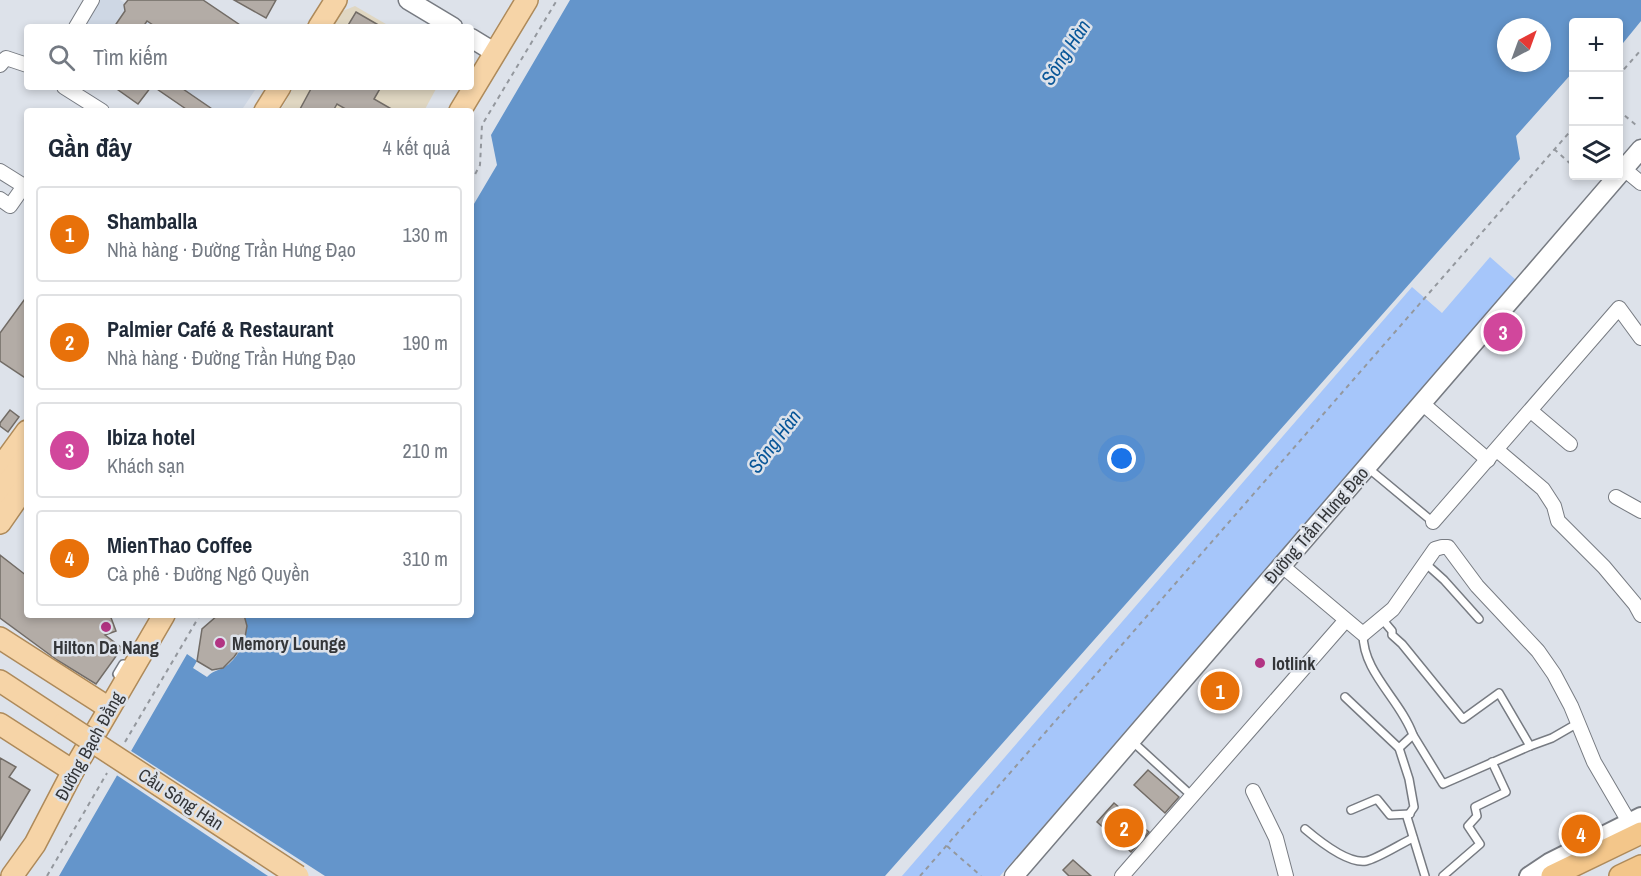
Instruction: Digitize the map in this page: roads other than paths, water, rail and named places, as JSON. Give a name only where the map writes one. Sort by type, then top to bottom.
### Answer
[{"type":"highway","points":[[1552,876],[1637,824]]},
{"type":"highway","points":[[1620,876],[1641,866]]},
{"type":"main road","points":[[321,24],[336,0]]},
{"type":"main road","points":[[408,0],[448,24]]},
{"type":"main road","points":[[474,87],[527,0]]},
{"type":"main road","points":[[474,40],[494,52]]},
{"type":"main road","points":[[267,108],[278,90]]},
{"type":"main road","points":[[462,108],[472,90]]},
{"type":"main road","name":"Đường Trần Hưng Đạo","points":[[1014,876],[1641,149]]},
{"type":"main road","points":[[0,495],[9,458],[24,436]]},
{"type":"main road","points":[[0,523],[24,488]]},
{"type":"main road","name":"Đường Bạch Đằng","points":[[12,876],[35,844],[73,771],[162,618]]},
{"type":"main road","points":[[0,638],[109,708]]},
{"type":"main road","name":"Cầu Sông Hàn","points":[[0,681],[298,876]]},
{"type":"main road","points":[[0,724],[73,771]]},
{"type":"street","points":[[78,24],[92,0]]},
{"type":"street","points":[[2,59],[24,65]]},
{"type":"street","points":[[69,90],[97,108]]},
{"type":"street","points":[[1624,169],[1641,183]]},
{"type":"street","points":[[0,171],[24,186],[10,206],[0,200]]},
{"type":"street","points":[[1433,522],[1619,308],[1641,338]]},
{"type":"street","points":[[1423,404],[1543,489],[1554,506],[1558,521],[1604,567],[1635,604],[1641,615]]},
{"type":"street","points":[[1531,411],[1570,444]]},
{"type":"street","points":[[1616,497],[1641,510]]},
{"type":"street","points":[[1281,565],[1363,634],[1400,601],[1434,549],[1446,546],[1477,586],[1538,651],[1554,674],[1594,762],[1637,824],[1549,862],[1528,876]]},
{"type":"street","points":[[1122,876],[1345,621]]},
{"type":"street","points":[[1253,791],[1276,838],[1286,876]]},
{"type":"lane","points":[[1366,467],[1433,522]]},
{"type":"lane","points":[[1424,562],[1444,580],[1479,619]]},
{"type":"lane","points":[[1382,619],[1392,631],[1392,635],[1402,644],[1463,719],[1499,693],[1530,746]]},
{"type":"lane","points":[[1363,634],[1363,647],[1379,680],[1402,712],[1413,735],[1443,784],[1552,738],[1578,723]]},
{"type":"lane","points":[[1345,697],[1399,748],[1414,807],[1407,818],[1425,876]]},
{"type":"lane","points":[[1399,748],[1413,735]]},
{"type":"lane","points":[[1131,740],[1192,796]]},
{"type":"lane","points":[[1443,876],[1479,844],[1468,826],[1477,816],[1475,807],[1506,792],[1492,762]]},
{"type":"lane","points":[[1351,810],[1377,799],[1390,815],[1410,814]]},
{"type":"lane","points":[[1305,829],[1324,845],[1353,859],[1366,861],[1413,838]]},
{"type":"water","name":"Sông Hàn","points":[[570,0],[1641,0],[1641,21],[1623,43],[1623,18],[1569,18],[1569,76],[1516,136],[1520,159],[885,876],[59,876],[187,654],[197,661],[193,668],[207,677],[223,668],[235,658],[242,644],[244,618],[474,618],[474,204],[497,165],[491,135]]},
{"type":"place","name":"Ibiza hotel","points":[[1503,332]]},
{"type":"place","name":"Hilton Da Nang","points":[[106,627]]},
{"type":"place","name":"Memory Lounge","points":[[220,643]]},
{"type":"place","name":"Iotlink","points":[[1260,663]]},
{"type":"place","name":"Shamballa","points":[[1220,691]]},
{"type":"place","name":"Palmier Café & Restaurant","points":[[1124,828]]},
{"type":"place","name":"MienThao Coffee","points":[[1581,834]]}]
